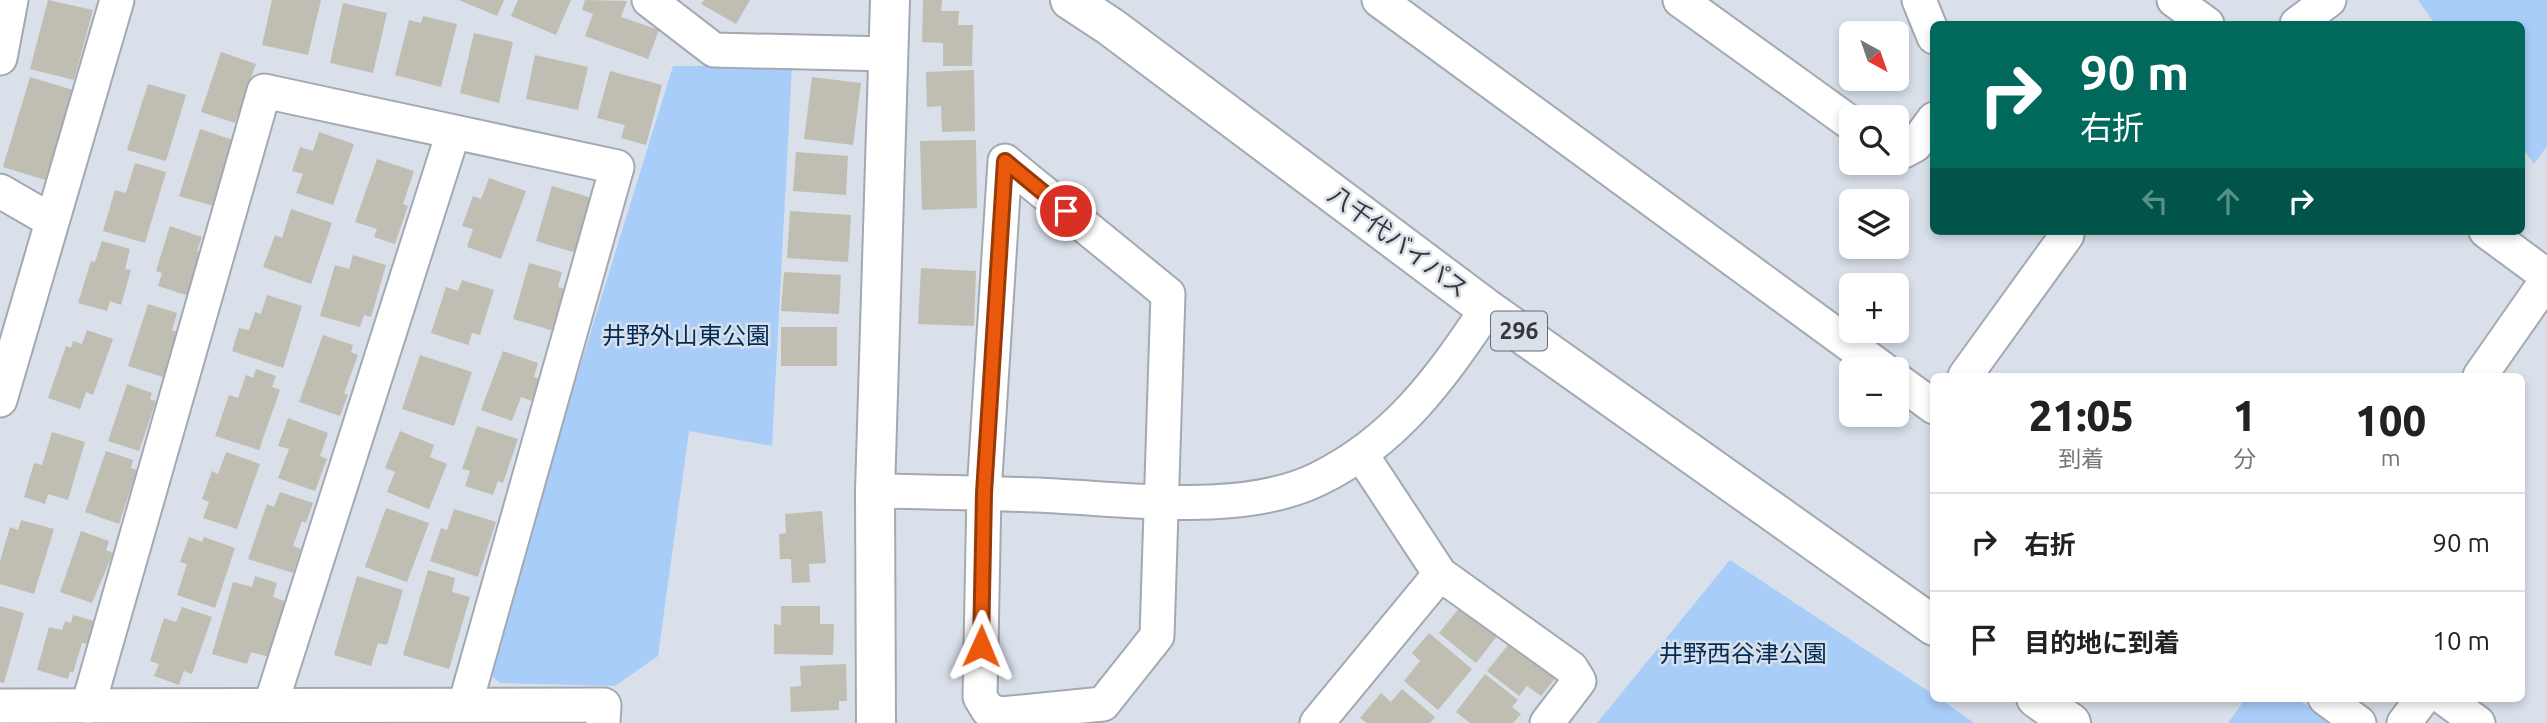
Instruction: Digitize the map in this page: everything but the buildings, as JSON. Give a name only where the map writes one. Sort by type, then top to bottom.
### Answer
[{"type":"main road","points":[[876,723],[875,491],[890,0]]},
{"type":"main road","name":"八千代バイパス","points":[[1070,0],[1111,27],[1487,309],[1930,623]]},
{"type":"street","points":[[0,58],[10,0]]},
{"type":"street","points":[[0,400],[117,0]]},
{"type":"street","points":[[649,0],[714,50],[889,54]]},
{"type":"street","points":[[1379,0],[1867,357]]},
{"type":"street","points":[[1680,0],[1839,115]]},
{"type":"street","points":[[1919,0],[1930,27]]},
{"type":"street","points":[[2174,0],[2203,21]]},
{"type":"street","points":[[2301,21],[2329,0]]},
{"type":"street","points":[[88,706],[264,91],[453,134],[617,167],[466,705]]},
{"type":"street","points":[[1909,148],[1915,145],[1930,124]]},
{"type":"street","points":[[271,704],[453,134]]},
{"type":"street","points":[[1005,161],[1168,294],[1157,636],[1103,704],[1001,714],[988,710],[981,698],[984,493],[1005,161]]},
{"type":"street","points":[[0,191],[52,221]]},
{"type":"street","points":[[1967,373],[2067,235]]},
{"type":"street","points":[[2482,373],[2547,278],[2491,235]]},
{"type":"street","points":[[875,491],[1161,501],[1230,501],[1276,494],[1316,480],[1361,454],[1401,422],[1461,348],[1487,309]]},
{"type":"street","points":[[1909,389],[1930,404]]},
{"type":"street","points":[[1361,454],[1440,574],[1571,668],[1579,681],[1547,723]]},
{"type":"street","points":[[1317,723],[1440,574]]},
{"type":"street","points":[[2330,702],[2359,723]]},
{"type":"street","points":[[2404,723],[2420,702]]},
{"type":"street","points":[[2449,702],[2478,723]]},
{"type":"street","points":[[0,706],[604,705],[603,723]]},
{"type":"green space","points":[[2418,0],[2547,0],[2547,146],[2534,164],[2525,151],[2525,21],[2433,21]]},
{"type":"green space","name":"井野外山東公園","points":[[673,66],[792,66],[772,446],[689,431],[658,656],[615,686],[500,683],[486,671]]},
{"type":"green space","name":"井野西谷津公園","points":[[1730,560],[1930,692],[1930,702],[1945,702],[1974,723],[1597,723]]},
{"type":"green space","points":[[2243,702],[2302,702],[2331,723],[2228,723]]},
{"type":"route","points":[[981,646],[984,493],[1005,161],[1066,211]]}]
